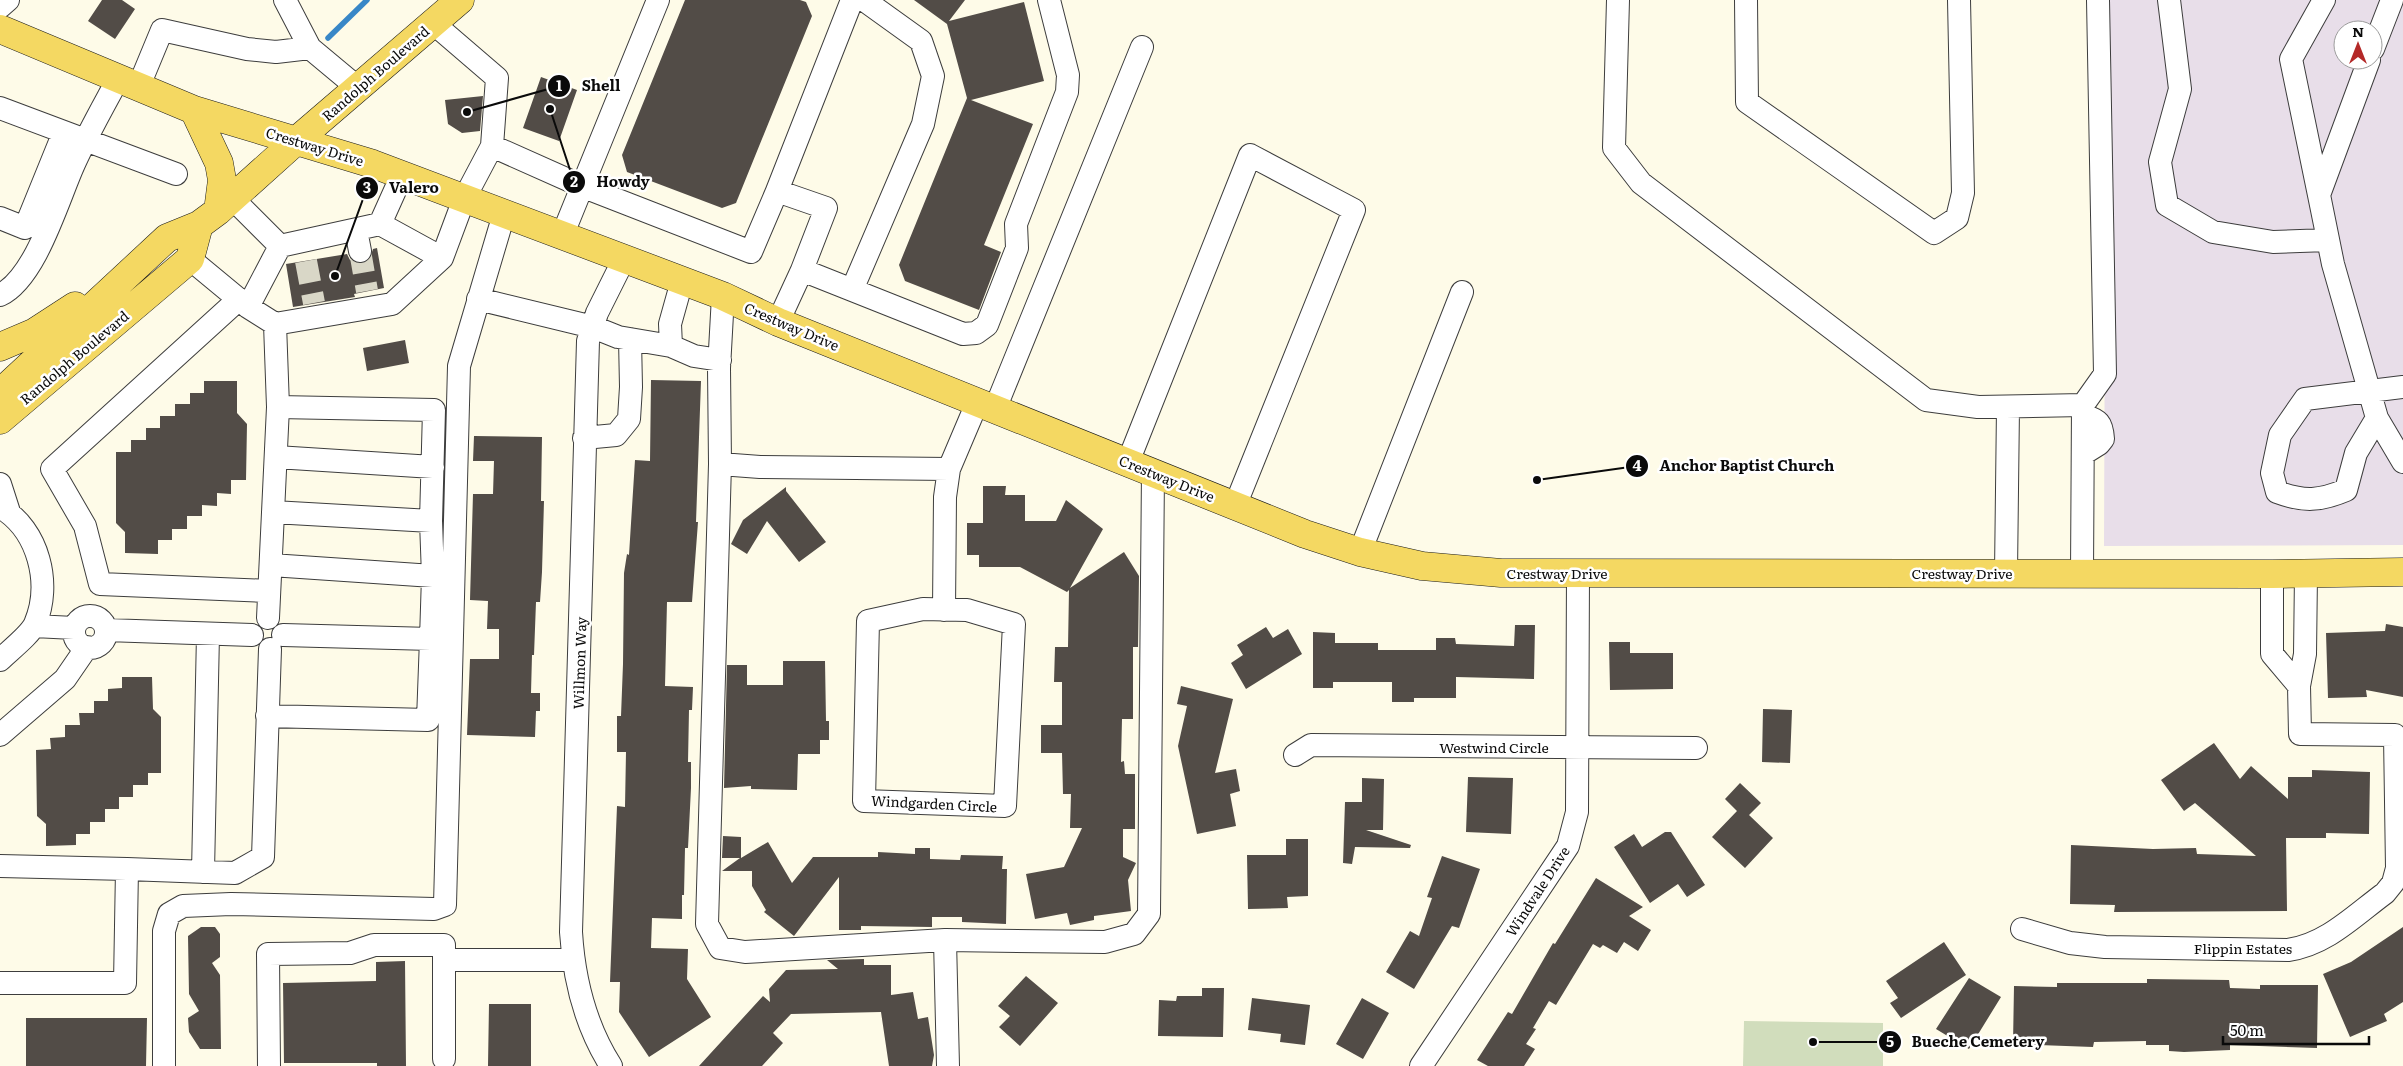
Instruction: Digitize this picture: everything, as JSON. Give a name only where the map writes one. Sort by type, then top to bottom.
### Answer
[{"type":"main road","name":"Randolph Boulevard","points":[[0,393],[167,238],[217,211],[460,0]]},
{"type":"main road","name":"Crestway Drive","points":[[0,29],[194,110],[297,140],[402,175],[723,296],[778,322],[986,406],[1305,534],[1360,552],[1422,566],[1501,573],[2306,574],[2403,572]]},
{"type":"main road","points":[[190,259],[217,211],[222,180],[219,162],[194,110]]},
{"type":"main road","name":"Randolph Boulevard","points":[[0,420],[190,259]]},
{"type":"main road","points":[[0,348],[35,332],[141,262]]},
{"type":"street","points":[[0,7],[8,0]]},
{"type":"street","points":[[285,0],[310,48],[358,88]]},
{"type":"street","points":[[562,236],[584,187],[658,0]]},
{"type":"street","points":[[492,146],[584,187],[751,252],[852,0]]},
{"type":"street","points":[[852,290],[923,124],[933,76],[920,42],[864,0]]},
{"type":"street","points":[[802,270],[963,334],[976,333],[987,325],[1017,248],[1016,224],[1067,92],[1068,75],[1049,0]]},
{"type":"street","points":[[1618,0],[1614,148],[1641,183],[1926,400],[1978,408],[2008,407],[2083,410]]},
{"type":"street","points":[[1746,0],[1747,102],[1934,233],[1957,218],[1962,193],[1959,0]]},
{"type":"street","points":[[2082,574],[2083,410],[2104,374],[2098,0]]},
{"type":"street","points":[[2168,0],[2180,89],[2160,162],[2167,205],[2213,232],[2273,242],[2328,240]]},
{"type":"street","points":[[2324,0],[2291,59],[2328,240],[2377,418],[2403,462]]},
{"type":"street","points":[[2383,23],[2392,0]]},
{"type":"street","points":[[275,324],[315,310],[369,300],[392,304],[442,258],[464,199],[492,146],[496,78],[433,23]]},
{"type":"street","points":[[0,295],[8,291],[28,267],[86,140],[128,83],[162,30],[247,49],[276,52],[310,48]]},
{"type":"street","points":[[944,610],[945,497],[949,469],[986,406],[1142,47]]},
{"type":"street","points":[[2319,195],[2365,70]]},
{"type":"street","points":[[0,108],[176,174]]},
{"type":"street","points":[[0,218],[25,228],[64,132]]},
{"type":"street","points":[[1128,462],[1250,155],[1354,210],[1235,506]]},
{"type":"street","points":[[217,211],[295,250],[358,241],[380,224],[402,175]]},
{"type":"street","points":[[776,191],[826,208],[802,270],[778,322]]},
{"type":"street","points":[[164,1066],[164,931],[169,914],[183,906],[231,904],[434,909],[445,905],[459,366],[504,214]]},
{"type":"street","points":[[380,224],[442,258]]},
{"type":"street","points":[[0,735],[65,679],[87,647],[100,644],[100,584],[85,526],[52,469],[244,303],[295,250]]},
{"type":"street","points":[[190,259],[244,303],[275,324]]},
{"type":"street","name":"Willmon Way","points":[[611,1066],[592,1032],[583,1008],[573,960],[571,932],[588,342],[597,313],[624,260]]},
{"type":"street","points":[[671,346],[670,324],[682,281]]},
{"type":"street","points":[[1360,552],[1462,292]]},
{"type":"street","points":[[723,296],[720,360],[720,464],[706,924],[720,948],[745,952],[945,940],[1105,942],[1134,934],[1149,914],[1153,472]]},
{"type":"street","points":[[478,300],[593,327],[630,340],[671,346],[694,356],[720,360]]},
{"type":"street","points":[[268,618],[278,407],[275,324]]},
{"type":"street","points":[[584,438],[616,436],[629,419],[631,387],[630,340]]},
{"type":"street","points":[[2377,418],[2356,453],[2346,490],[2326,498],[2297,500],[2277,492],[2272,473],[2280,435],[2305,399],[2370,392],[2403,386]]},
{"type":"street","points":[[268,716],[428,720],[431,640],[431,521],[434,410],[278,407]]},
{"type":"street","points":[[2006,573],[2008,407]]},
{"type":"street","points":[[276,457],[433,467]]},
{"type":"street","points":[[720,464],[760,467],[949,469]]},
{"type":"street","points":[[0,484],[4,510],[35,547],[42,572],[42,598],[34,626],[0,660]]},
{"type":"street","points":[[273,512],[431,521]]},
{"type":"street","points":[[271,565],[432,576]]},
{"type":"street","name":"Windvale Drive","points":[[1421,1066],[1568,846],[1577,812],[1578,572]]},
{"type":"street","points":[[2272,574],[2272,654],[2299,686]]},
{"type":"street","name":"Flippin Estates","points":[[2022,929],[2070,943],[2105,947],[2288,950],[2306,947],[2322,940],[2393,884],[2397,868],[2395,735],[2300,734],[2299,686],[2305,654],[2306,574]]},
{"type":"street","points":[[100,584],[270,591]]},
{"type":"street","name":"Windgarden Circle","points":[[922,609],[944,610],[967,610],[1014,624],[1005,806],[864,800],[868,621],[922,609]]},
{"type":"street","points":[[87,647],[76,640],[74,628],[83,617],[99,623],[208,634],[252,635]]},
{"type":"street","points":[[0,866],[127,868],[235,873],[263,857],[268,716],[277,642],[277,622],[268,618],[254,625],[253,640],[260,647],[277,642],[431,640]]},
{"type":"street","points":[[34,626],[74,628]]},
{"type":"street","points":[[203,872],[208,634]]},
{"type":"street","name":"Westwind Circle","points":[[1295,755],[1311,745],[1696,748]]},
{"type":"street","points":[[0,983],[125,983],[127,868]]},
{"type":"street","points":[[945,940],[948,1066]]},
{"type":"street","points":[[269,1066],[268,954],[350,953],[374,945],[444,945],[444,1059]]},
{"type":"street","points":[[444,960],[573,960]]},
{"type":"shaded area","points":[[2106,0],[2403,0],[2403,545],[2104,546]]},
{"type":"green space","points":[[1744,1021],[1883,1023],[1883,1066],[1743,1066]]},
{"type":"building","points":[[102,0],[122,0],[135,9],[115,39],[88,21]]},
{"type":"building","points":[[685,0],[800,0],[806,2],[812,16],[736,203],[722,208],[627,172],[622,155]]},
{"type":"building","points":[[914,0],[965,0],[949,21],[1024,2],[1044,81],[971,100],[1033,124],[984,245],[1001,252],[979,310],[905,281],[899,265],[967,98],[947,24]]},
{"type":"building","points":[[541,77],[577,90],[559,141],[523,128]]},
{"type":"building","points":[[483,96],[480,131],[462,133],[448,124],[445,100]]},
{"type":"building","points":[[377,248],[384,288],[354,294],[355,297],[293,307],[286,264],[347,254],[350,260],[362,264],[369,261],[373,249]]},
{"type":"building","points":[[405,340],[409,363],[367,371],[363,348]]},
{"type":"building","points":[[651,380],[701,381],[696,522],[698,522],[692,602],[667,602],[665,686],[693,687],[692,710],[689,710],[688,762],[691,762],[691,788],[688,848],[685,848],[682,919],[652,918],[651,948],[688,949],[687,979],[711,1017],[649,1057],[619,1012],[620,982],[610,982],[617,806],[625,807],[626,752],[617,752],[617,716],[621,716],[624,573],[627,554],[629,555],[635,460],[650,461]]},
{"type":"building","points":[[204,381],[237,381],[237,413],[247,424],[246,480],[231,480],[231,494],[217,493],[217,506],[202,505],[202,516],[187,516],[187,529],[172,529],[172,540],[158,540],[158,554],[125,553],[125,532],[116,523],[116,452],[131,452],[131,440],[146,440],[146,428],[160,428],[160,416],[175,416],[175,404],[190,404],[190,393],[204,393]]},
{"type":"building","points":[[474,436],[542,437],[541,501],[544,501],[542,572],[540,602],[536,602],[531,693],[540,693],[540,711],[536,711],[535,737],[467,735],[470,659],[499,659],[499,629],[487,629],[488,601],[470,600],[473,494],[493,494],[494,461],[473,461]]},
{"type":"building","points":[[983,486],[1006,486],[1005,495],[1025,495],[1025,521],[1056,521],[1066,500],[1103,529],[1070,588],[1124,552],[1139,576],[1138,647],[1133,647],[1133,719],[1122,719],[1121,762],[1124,761],[1125,774],[1135,774],[1135,829],[1123,829],[1123,857],[1136,863],[1128,880],[1131,911],[1094,916],[1094,920],[1070,925],[1067,913],[1035,919],[1026,874],[1064,867],[1082,828],[1070,828],[1071,794],[1063,794],[1062,753],[1041,753],[1041,725],[1062,725],[1062,682],[1054,682],[1055,647],[1068,647],[1069,590],[1067,592],[1020,567],[979,567],[979,555],[967,555],[967,523],[983,523]]},
{"type":"building","points":[[786,487],[786,491],[826,542],[799,562],[767,521],[747,554],[731,544],[743,520]]},
{"type":"building","points":[[2386,624],[2403,627],[2403,697],[2366,690],[2367,697],[2328,698],[2326,633],[2385,631]]},
{"type":"building","points":[[1515,625],[1535,625],[1534,679],[1456,677],[1456,698],[1414,698],[1414,702],[1392,702],[1392,682],[1333,682],[1333,688],[1313,688],[1313,632],[1335,633],[1335,643],[1378,643],[1378,650],[1436,650],[1436,638],[1455,638],[1456,644],[1514,646]]},
{"type":"building","points":[[1266,627],[1273,638],[1288,629],[1302,654],[1246,689],[1231,663],[1243,655],[1237,645]]},
{"type":"building","points":[[1609,642],[1630,642],[1630,653],[1673,653],[1673,689],[1610,690]]},
{"type":"building","points":[[783,661],[825,661],[826,721],[829,721],[829,740],[820,740],[820,754],[798,754],[797,790],[751,789],[751,786],[724,788],[727,665],[747,665],[747,685],[783,685]]},
{"type":"building","points":[[122,677],[152,677],[153,709],[161,717],[161,773],[148,773],[148,785],[133,785],[133,797],[119,797],[119,809],[105,809],[105,822],[90,822],[90,834],[76,834],[76,845],[46,846],[46,824],[37,816],[36,750],[51,749],[50,738],[65,737],[65,725],[80,725],[79,713],[94,713],[94,701],[108,701],[108,689],[122,688]]},
{"type":"building","points":[[1181,686],[1233,699],[1215,773],[1236,769],[1240,791],[1230,794],[1236,826],[1197,834],[1178,746],[1187,706],[1177,704]]},
{"type":"building","points":[[1763,709],[1792,710],[1790,763],[1762,762]]},
{"type":"building","points":[[2214,743],[2240,779],[2251,766],[2288,799],[2288,777],[2312,777],[2312,770],[2370,772],[2369,834],[2326,833],[2326,838],[2286,838],[2287,911],[2114,912],[2115,905],[2070,904],[2071,845],[2153,849],[2196,848],[2197,854],[2256,856],[2195,803],[2184,811],[2161,780]]},
{"type":"building","points":[[1468,777],[1513,778],[1511,834],[1466,832]]},
{"type":"building","points":[[1362,778],[1384,779],[1383,830],[1366,830],[1411,845],[1410,848],[1355,847],[1352,864],[1343,863],[1345,802],[1362,802]]},
{"type":"building","points":[[1740,783],[1761,803],[1749,815],[1773,838],[1745,868],[1712,837],[1737,811],[1725,799]]},
{"type":"building","points":[[1665,832],[1671,832],[1705,885],[1687,897],[1678,884],[1650,903],[1614,847],[1634,834],[1642,847]]},
{"type":"building","points":[[723,836],[741,837],[741,858],[768,842],[792,883],[813,857],[878,857],[878,852],[915,854],[915,848],[930,848],[930,859],[960,860],[961,855],[1003,856],[1002,869],[1007,869],[1006,924],[962,922],[962,917],[932,917],[932,927],[861,926],[861,930],[839,930],[839,877],[794,936],[764,912],[766,910],[752,886],[752,871],[722,871],[740,858],[722,858]]},
{"type":"building","points":[[1286,839],[1308,839],[1308,896],[1287,897],[1288,908],[1248,909],[1247,855],[1286,855]]},
{"type":"building","points":[[1442,856],[1480,869],[1459,928],[1452,926],[1414,989],[1386,972],[1410,931],[1419,936],[1432,898],[1427,897]]},
{"type":"building","points":[[1596,878],[1643,907],[1629,916],[1651,930],[1638,951],[1624,942],[1617,953],[1603,945],[1600,948],[1593,944],[1556,1005],[1549,1001],[1533,1028],[1536,1029],[1526,1044],[1535,1049],[1524,1066],[1488,1066],[1477,1060],[1508,1012],[1512,1014],[1553,943],[1555,944]]},
{"type":"building","points":[[201,927],[215,927],[220,934],[220,957],[212,963],[220,975],[221,1049],[200,1049],[189,1032],[188,1018],[199,1011],[189,994],[188,936]]},
{"type":"building","points":[[2403,927],[2403,1002],[2384,1014],[2387,1021],[2350,1037],[2323,974],[2351,962]]},
{"type":"building","points":[[1944,942],[1966,975],[1901,1018],[1890,1003],[1898,998],[1886,981]]},
{"type":"building","points":[[864,959],[864,965],[891,965],[891,995],[913,992],[918,1019],[928,1017],[934,1055],[932,1066],[889,1066],[881,1012],[791,1014],[773,1033],[783,1043],[762,1066],[699,1066],[763,996],[770,1002],[769,989],[786,970],[838,969],[827,960]]},
{"type":"building","points":[[405,961],[406,1066],[377,1066],[377,1063],[284,1063],[283,983],[376,981],[376,962]]},
{"type":"building","points":[[1026,976],[1058,1003],[1020,1046],[999,1027],[1010,1016],[998,1006]]},
{"type":"building","points":[[1969,978],[2001,997],[1969,1049],[1936,1029]]},
{"type":"building","points":[[2147,979],[2229,980],[2230,988],[2260,989],[2260,985],[2318,985],[2317,1048],[2230,1045],[2230,1050],[2184,1052],[2169,1051],[2169,1045],[2146,1045],[2146,1041],[2094,1042],[2093,1047],[2013,1044],[2014,986],[2057,987],[2057,983],[2147,983]]},
{"type":"building","points":[[1202,988],[1224,988],[1223,1037],[1158,1036],[1159,1000],[1176,1001],[1177,996],[1202,996]]},
{"type":"building","points":[[1252,998],[1310,1005],[1305,1045],[1280,1042],[1281,1034],[1248,1030]]},
{"type":"building","points":[[1362,998],[1389,1013],[1363,1059],[1336,1044]]},
{"type":"building","points":[[489,1004],[531,1004],[531,1066],[488,1066]]},
{"type":"building","points":[[26,1018],[147,1018],[146,1066],[26,1066]]},
{"type":"waterway","points":[[328,38],[367,0]]},
{"type":"tunnel","points":[[360,251],[367,291]]},
{"type":"tunnel","points":[[306,261],[314,303]]},
{"type":"place","name":"Howdy","points":[[550,109]]},
{"type":"place","name":"Shell","points":[[467,112]]},
{"type":"place","name":"Valero","points":[[335,276]]},
{"type":"place","name":"Anchor Baptist Church","points":[[1537,480]]},
{"type":"place","name":"Bueche Cemetery","points":[[1813,1042]]}]
